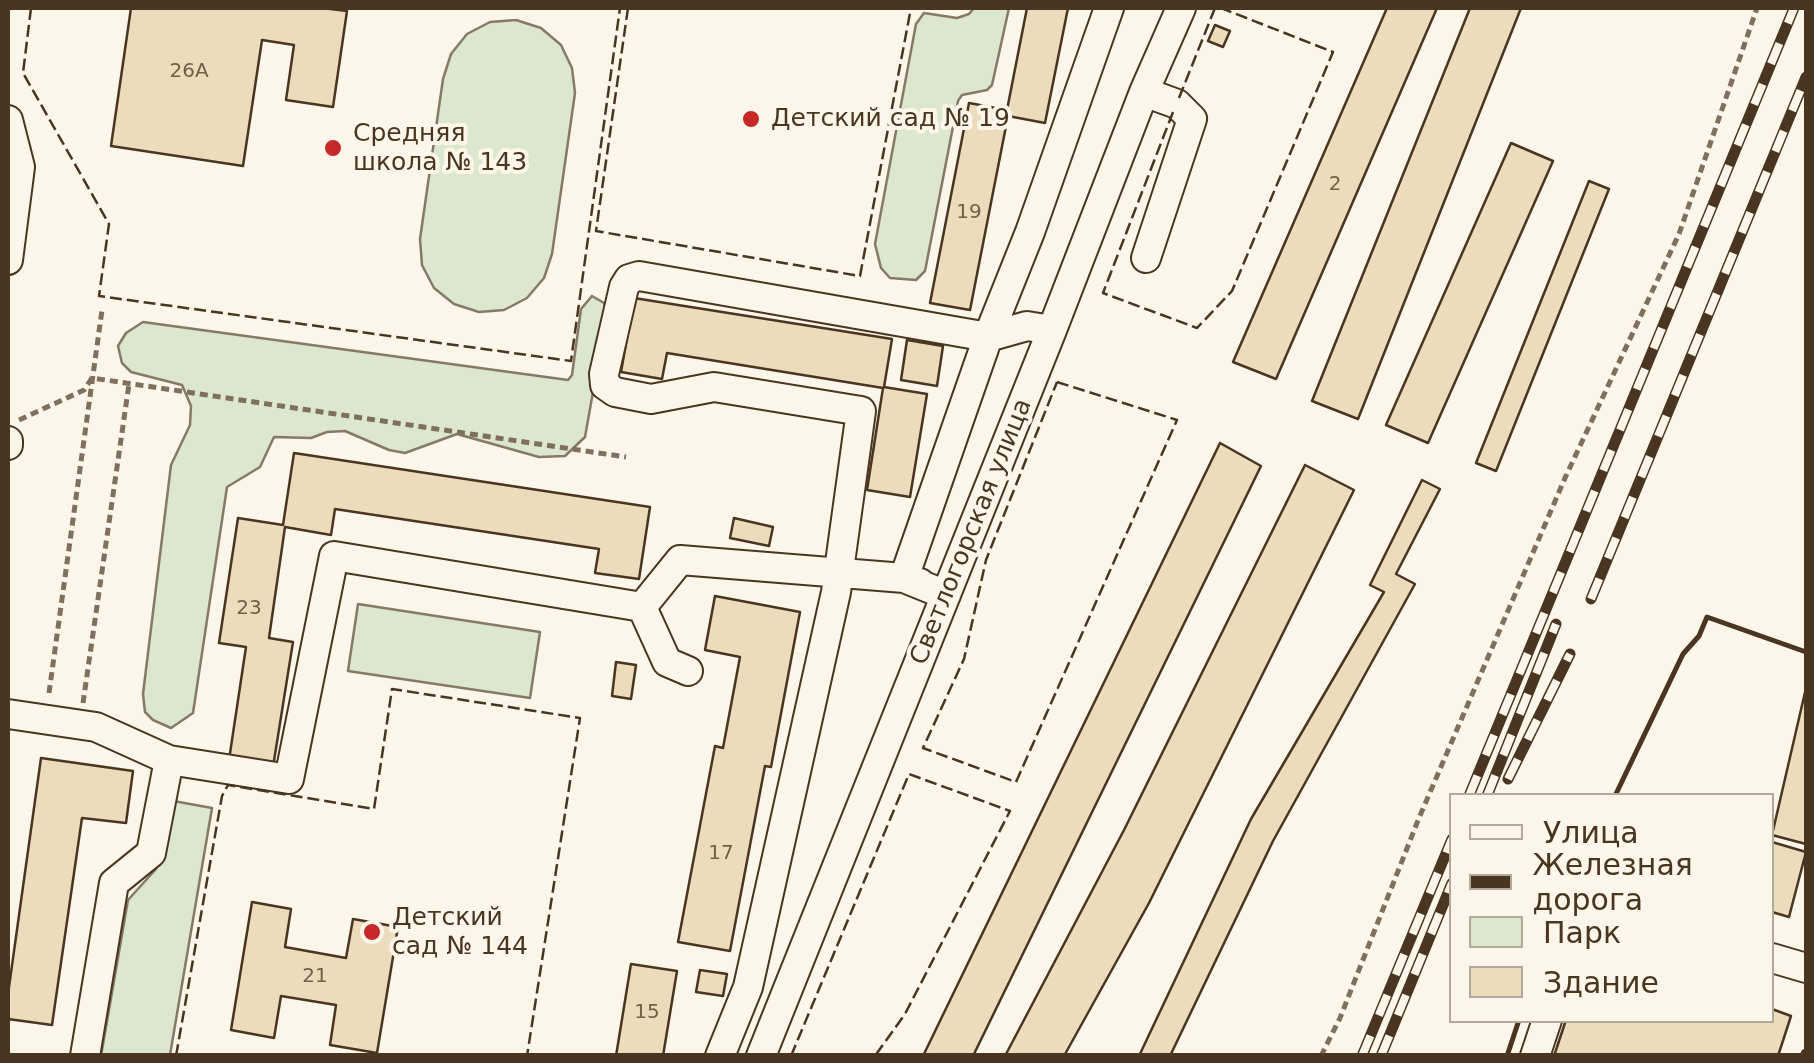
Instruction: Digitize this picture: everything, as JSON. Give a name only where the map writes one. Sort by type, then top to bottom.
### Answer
[{"type":"street","points":[[904,578],[1110,8]]},
{"type":"street","name":"Светлогорская улица","points":[[761,1056],[1144,92],[1181,8]]},
{"type":"street","points":[[1144,92],[1177,104],[1192,118],[1146,258]]},
{"type":"street","points":[[8,120],[14,166],[8,260]]},
{"type":"street","points":[[720,1056],[748,986],[839,572],[861,411],[714,386],[651,400],[615,392],[605,385],[604,374],[624,287],[639,276],[988,337],[1027,326],[1052,330]]},
{"type":"street","points":[[8,714],[96,727],[169,760],[289,779],[334,556],[642,607]]},
{"type":"street","points":[[642,607],[680,560],[904,578],[946,595]]},
{"type":"street","points":[[642,607],[667,662],[688,671]]},
{"type":"street","points":[[85,1056],[114,883],[151,852],[169,760]]},
{"type":"street","points":[[1774,959],[1806,968]]},
{"type":"street","points":[[748,986],[783,1001]]},
{"type":"street","points":[[1535,1056],[1546,1023]]},
{"type":"path","points":[[1321,1056],[1565,478],[1679,234],[1758,8]]},
{"type":"path","points":[[48,702],[102,310]]},
{"type":"path","points":[[92,378],[626,457]]},
{"type":"path","points":[[8,426],[84,390],[92,378]]},
{"type":"path","points":[[82,706],[129,384]]},
{"type":"green space","points":[[974,8],[1009,8],[992,85],[987,90],[962,95],[958,101],[925,271],[916,280],[890,278],[881,268],[875,244],[916,24],[924,13],[957,18]]},
{"type":"green space","points":[[516,20],[541,28],[561,45],[572,68],[575,93],[552,254],[544,278],[527,298],[504,310],[479,312],[454,304],[434,288],[422,265],[420,239],[443,79],[451,54],[467,34],[490,22]]},
{"type":"green space","points":[[592,296],[604,303],[607,313],[585,437],[565,456],[539,457],[457,434],[405,453],[345,431],[311,438],[274,437],[260,467],[227,487],[193,713],[171,728],[145,712],[143,694],[171,465],[190,425],[191,406],[182,385],[131,372],[122,363],[118,346],[126,333],[143,322],[568,380],[572,375],[581,309]]},
{"type":"green space","points":[[358,604],[540,632],[530,698],[348,671]]},
{"type":"green space","points":[[168,800],[212,808],[170,1055],[101,1056],[128,900],[156,869]]},
{"type":"building","points":[[131,8],[347,11],[333,107],[286,100],[294,45],[262,40],[243,166],[111,146]]},
{"type":"building","points":[[1027,8],[1068,8],[1045,123],[1008,116],[970,310],[930,303],[969,103],[1007,110]]},
{"type":"building","points":[[1387,8],[1437,8],[1276,379],[1233,362]]},
{"type":"building","points":[[1470,8],[1521,8],[1358,419],[1312,401]]},
{"type":"building","points":[[1215,25],[1230,31],[1223,47],[1208,41]]},
{"type":"building","points":[[1511,143],[1553,161],[1428,443],[1386,425]]},
{"type":"building","points":[[1589,181],[1609,189],[1496,471],[1476,463]]},
{"type":"building","points":[[634,298],[892,339],[884,387],[927,394],[910,497],[867,490],[883,388],[667,353],[662,379],[621,372]]},
{"type":"building","points":[[907,340],[943,346],[937,386],[901,380]]},
{"type":"building","points":[[1220,443],[1261,466],[973,1056],[923,1056]]},
{"type":"building","points":[[294,453],[650,507],[639,579],[595,573],[599,549],[335,509],[331,535],[285,527],[269,638],[293,642],[273,767],[229,760],[246,647],[219,643],[238,518],[283,525]]},
{"type":"building","points":[[1305,465],[1354,490],[1149,903],[1064,1056],[1005,1056],[1124,830]]},
{"type":"building","points":[[1422,480],[1440,489],[1396,574],[1415,584],[1273,841],[1170,1056],[1139,1056],[1251,819],[1384,592],[1370,585]]},
{"type":"building","points":[[734,518],[773,527],[769,546],[730,538]]},
{"type":"building","points":[[715,596],[800,612],[771,767],[765,766],[730,951],[678,942],[715,746],[723,748],[740,657],[705,650]]},
{"type":"building","points":[[616,662],[636,665],[631,699],[612,696]]},
{"type":"building","points":[[1806,688],[1806,844],[1774,836]]},
{"type":"building","points":[[41,758],[133,771],[126,823],[82,818],[52,1025],[8,1019],[8,994]]},
{"type":"building","points":[[1774,843],[1806,852],[1789,917],[1774,913]]},
{"type":"building","points":[[252,902],[291,909],[285,947],[346,958],[353,919],[398,927],[377,1053],[330,1045],[336,1005],[281,996],[274,1038],[231,1030]]},
{"type":"building","points":[[631,964],[677,971],[663,1056],[616,1056]]},
{"type":"building","points":[[700,970],[727,974],[723,996],[696,992]]},
{"type":"building","points":[[1774,1010],[1791,1016],[1778,1056],[1554,1056],[1565,1023],[1774,1023]]},
{"type":"railway","points":[[1470,793],[1794,8]]},
{"type":"railway","points":[[1591,599],[1806,77]]},
{"type":"railway","points":[[1488,793],[1556,624]]},
{"type":"railway","points":[[1508,779],[1570,654]]},
{"type":"railway","points":[[1362,1056],[1449,846]]},
{"type":"railway","points":[[1381,1056],[1449,890]]},
{"type":"fence","points":[[31,8],[23,73],[109,224],[99,296],[571,361],[620,8]]},
{"type":"fence","points":[[628,8],[596,231],[860,276],[911,8]]},
{"type":"fence","points":[[1179,98],[1215,8]]},
{"type":"fence","points":[[1173,112],[1103,293],[1197,328],[1232,291],[1333,52],[1221,8]]},
{"type":"fence","points":[[1057,382],[1177,420],[1016,782],[923,748],[964,659],[986,560],[1057,382]]},
{"type":"fence","points":[[176,1056],[222,796],[228,785],[374,809],[392,689],[580,718],[527,1056]]},
{"type":"fence","points":[[791,1056],[909,774],[1010,811],[905,1014],[875,1056]]},
{"type":"wall","points":[[1616,793],[1683,654],[1699,636],[1707,617],[1806,652]]},
{"type":"wall","points":[[1507,1056],[1518,1023]]},
{"type":"place","name":"Детский сад № 19","points":[[751,119]]},
{"type":"place","name":"Средняя школа № 143","points":[[333,148]]},
{"type":"place","name":"Детский сад № 144","points":[[372,932]]}]
